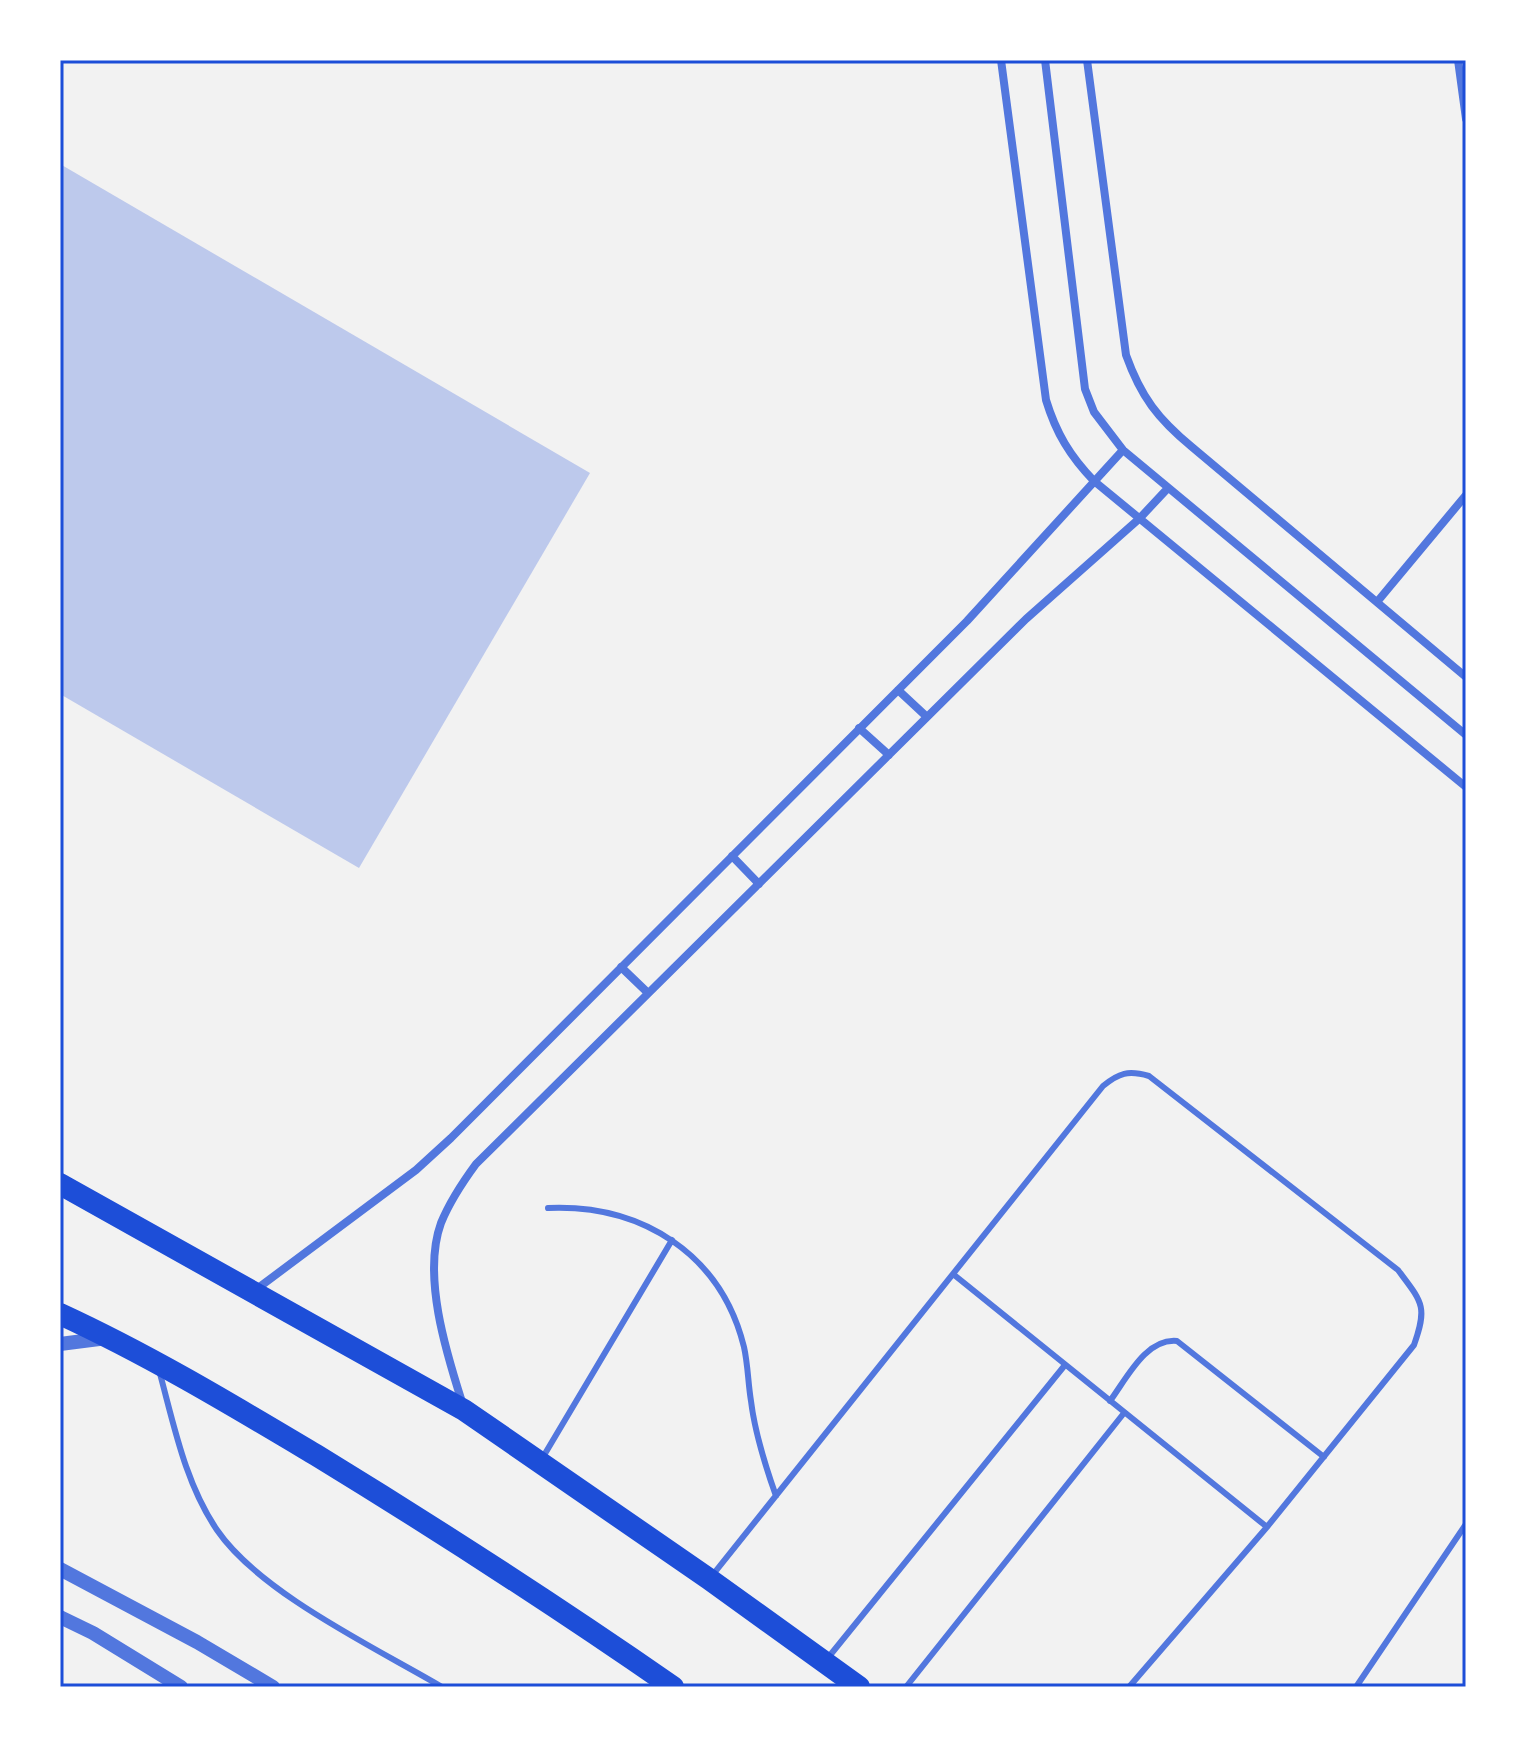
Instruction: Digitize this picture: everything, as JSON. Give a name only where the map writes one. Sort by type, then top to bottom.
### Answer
[{"type":"highway","points":[[60,1184],[464,1410],[859,1687]]},
{"type":"highway","points":[[60,1314],[110,1337],[209,1391],[393,1502],[575,1619],[673,1687]]},
{"type":"street","points":[[1001,60],[1046,400],[1055,430],[1072,458],[1094,481],[1466,787]]},
{"type":"street","points":[[1045,60],[1085,389],[1094,412],[1123,450],[1466,735]]},
{"type":"street","points":[[1087,60],[1126,355],[1150,407],[1169,428],[1466,677]]},
{"type":"street","points":[[1458,60],[1466,119]]},
{"type":"street","points":[[252,1292],[416,1170],[967,621],[1123,450]]},
{"type":"street","points":[[464,1410],[443,1343],[435,1264],[440,1226],[457,1189],[476,1164],[1026,619],[1140,518],[1168,488]]},
{"type":"street","points":[[1377,602],[1466,495]]},
{"type":"street","points":[[898,690],[927,717]]},
{"type":"street","points":[[859,728],[889,755]]},
{"type":"street","points":[[732,856],[759,884]]},
{"type":"street","points":[[621,967],[647,992]]},
{"type":"street","points":[[60,1344],[110,1337]]},
{"type":"street","points":[[60,1569],[197,1642],[273,1687]]},
{"type":"street","points":[[60,1617],[93,1633],[181,1687]]},
{"type":"lane","points":[[709,1579],[1103,1086],[1117,1074],[1133,1071],[1149,1076],[1398,1270],[1420,1300],[1422,1322],[1414,1345],[1267,1527],[1129,1687]]},
{"type":"lane","points":[[548,1208],[573,1207],[620,1215],[642,1223],[672,1240],[716,1283],[738,1326],[745,1349],[756,1431],[776,1496]]},
{"type":"lane","points":[[539,1463],[672,1240]]},
{"type":"lane","points":[[953,1274],[1267,1527]]},
{"type":"lane","points":[[1110,1401],[1153,1345],[1165,1340],[1177,1341],[1324,1457]]},
{"type":"lane","points":[[157,1363],[185,1464],[201,1503],[219,1532],[244,1560],[302,1605],[442,1687]]},
{"type":"lane","points":[[825,1662],[1065,1365]]},
{"type":"lane","points":[[906,1687],[1124,1413]]},
{"type":"lane","points":[[1356,1687],[1466,1524]]},
{"type":"building","points":[[60,164],[590,473],[359,868],[60,694]]}]
